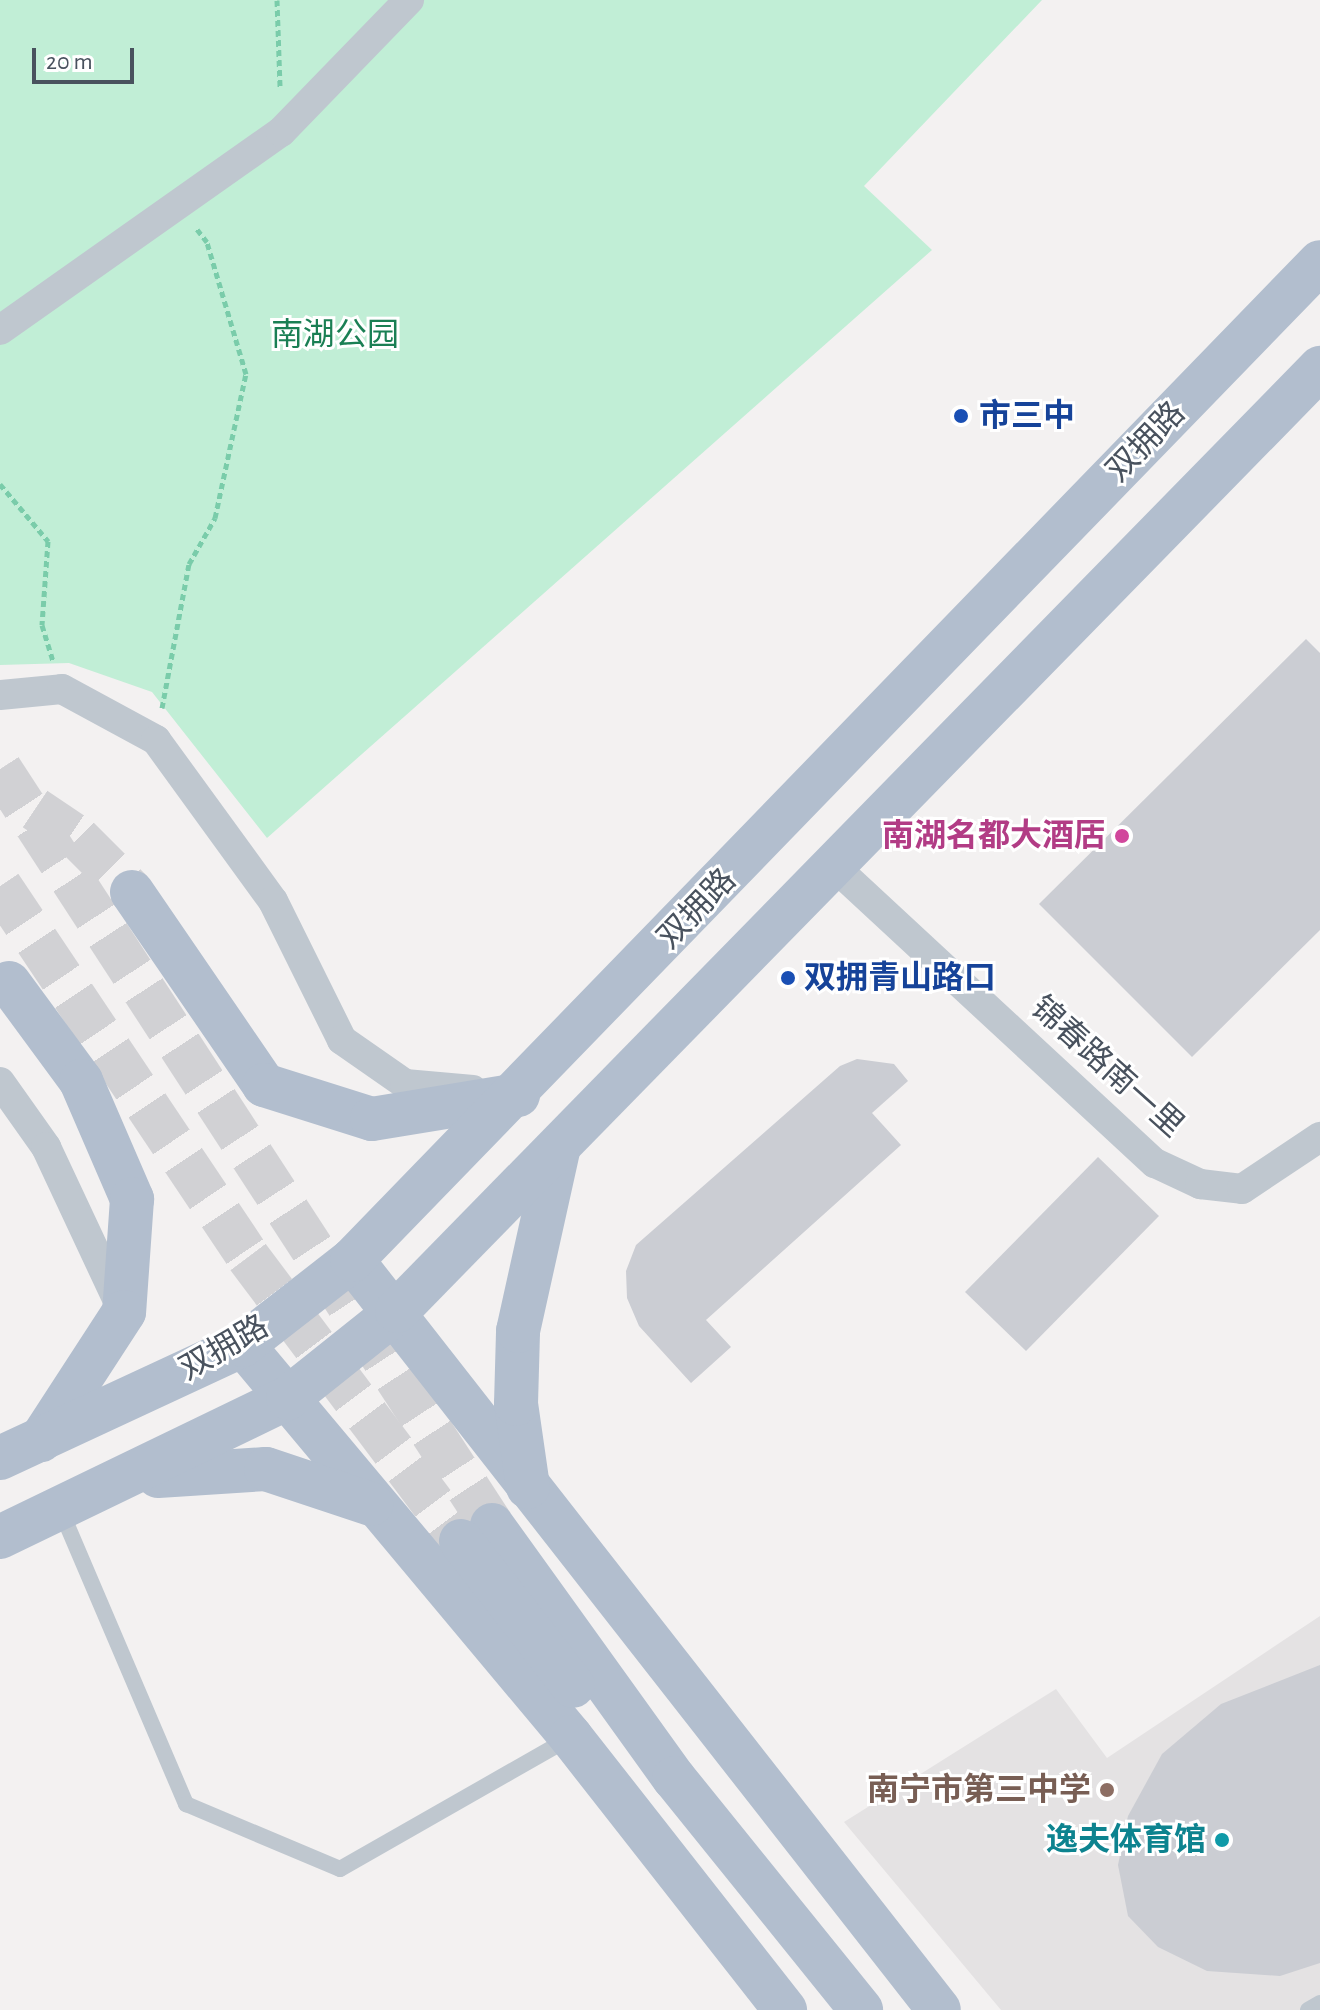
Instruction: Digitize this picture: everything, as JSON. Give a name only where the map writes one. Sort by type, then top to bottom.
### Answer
[{"type":"main road","name":"双拥路","points":[[0,1458],[243,1345],[352,1260],[518,1095],[1320,262]]},
{"type":"main road","points":[[0,1537],[124,1481],[288,1398],[397,1311],[837,869],[1320,368]]},
{"type":"main road","points":[[132,892],[264,1085],[372,1119],[518,1095]]},
{"type":"main road","points":[[9,983],[81,1081],[132,1199],[124,1312],[41,1440]]},
{"type":"main road","points":[[529,1493],[516,1404],[518,1331],[558,1150]]},
{"type":"main road","points":[[352,1260],[397,1311],[529,1493],[939,2010]]},
{"type":"main road","points":[[243,1345],[371,1504],[571,1737],[785,2010]]},
{"type":"main road","points":[[124,1481],[266,1469],[371,1504]]},
{"type":"main road","points":[[825,2010],[476,1533],[861,2010]]},
{"type":"street","points":[[0,330],[179,207],[281,132],[409,0]]},
{"type":"street","points":[[0,695],[62,689],[156,740],[273,901],[342,1040],[405,1084],[518,1095]]},
{"type":"street","name":"锦春路南一里","points":[[837,869],[1155,1163],[1200,1184],[1242,1189],[1320,1137]]},
{"type":"street","points":[[0,1082],[46,1147],[124,1312]]},
{"type":"lane","points":[[61,1509],[186,1804],[340,1869],[571,1737]]},
{"type":"lane","points":[[1308,2010],[1320,2003]]},
{"type":"path","points":[[277,0],[281,132]]},
{"type":"path","points":[[156,740],[189,564],[215,518],[246,374],[207,242],[179,207]]},
{"type":"path","points":[[0,484],[48,541],[42,625],[62,689]]},
{"type":"shaded area","name":"南宁市第三中学","points":[[1320,1616],[1320,2010],[1001,2010],[844,1822],[1056,1689],[1107,1758]]},
{"type":"green space","name":"南湖公园","points":[[0,0],[1042,0],[864,186],[932,250],[267,838],[152,692],[69,663],[0,665]]},
{"type":"building","points":[[1306,639],[1320,653],[1320,930],[1192,1057],[1039,904]]},
{"type":"building","points":[[857,1059],[894,1064],[908,1081],[872,1113],[901,1145],[706,1320],[731,1347],[691,1383],[639,1326],[627,1298],[626,1271],[636,1245],[840,1066]]},
{"type":"building","points":[[1098,1157],[1159,1216],[1026,1351],[965,1292]]},
{"type":"building","name":"逸夫体育馆","points":[[1320,1665],[1320,1963],[1280,1976],[1207,1971],[1158,1947],[1128,1916],[1118,1865],[1128,1816],[1162,1754],[1221,1704]]},
{"type":"tunnel","points":[[0,769],[492,1525]]},
{"type":"tunnel","points":[[35,809],[78,838],[132,892]]},
{"type":"tunnel","points":[[0,886],[248,1257],[461,1541]]},
{"type":"place","name":"市三中","points":[[961,416]]},
{"type":"place","name":"南湖名都大酒㕆","points":[[1122,836]]},
{"type":"place","name":"双拥青山路口","points":[[788,978]]},
{"type":"place","name":"南宁市第三中学","points":[[1107,1790]]},
{"type":"place","name":"逸夫体育馆","points":[[1222,1840]]}]
